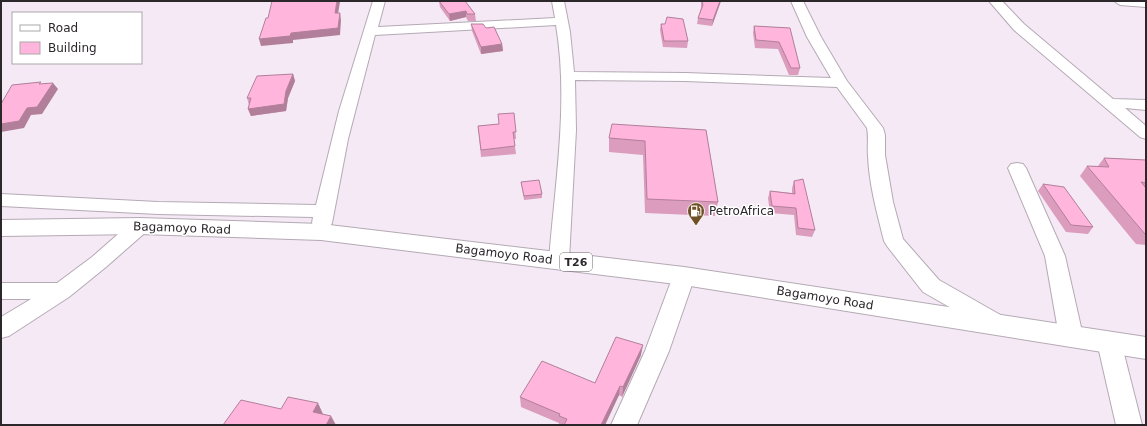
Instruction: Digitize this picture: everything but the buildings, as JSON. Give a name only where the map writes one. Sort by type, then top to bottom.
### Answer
[{"type":"highway","name":"Bagamoyo Road","points":[[1,228],[322,222],[559,260],[684,276],[1146,348]]},
{"type":"street","points":[[1,200],[158,208],[322,222],[351,99],[379,1]]},
{"type":"street","points":[[558,1],[562,21],[568,76],[559,260]]},
{"type":"street","points":[[797,1],[814,37],[841,83],[875,128],[877,135],[876,155],[884,202],[894,241],[931,286],[999,325]]},
{"type":"street","points":[[995,1],[1019,27],[1146,134]]},
{"type":"street","points":[[1126,1],[1144,8]]},
{"type":"street","points":[[370,31],[562,21]]},
{"type":"street","points":[[568,76],[685,77],[841,83]]},
{"type":"street","points":[[1109,103],[1146,105]]},
{"type":"street","points":[[1017,168],[1055,256],[1071,336]]},
{"type":"street","points":[[1,329],[60,291],[100,262],[140,226]]},
{"type":"street","points":[[624,425],[661,343],[684,276]]},
{"type":"street","points":[[1,291],[60,291]]},
{"type":"street","points":[[1109,342],[1129,425]]},
{"type":"place","name":"PetroAfrica","points":[[696,226]]}]
